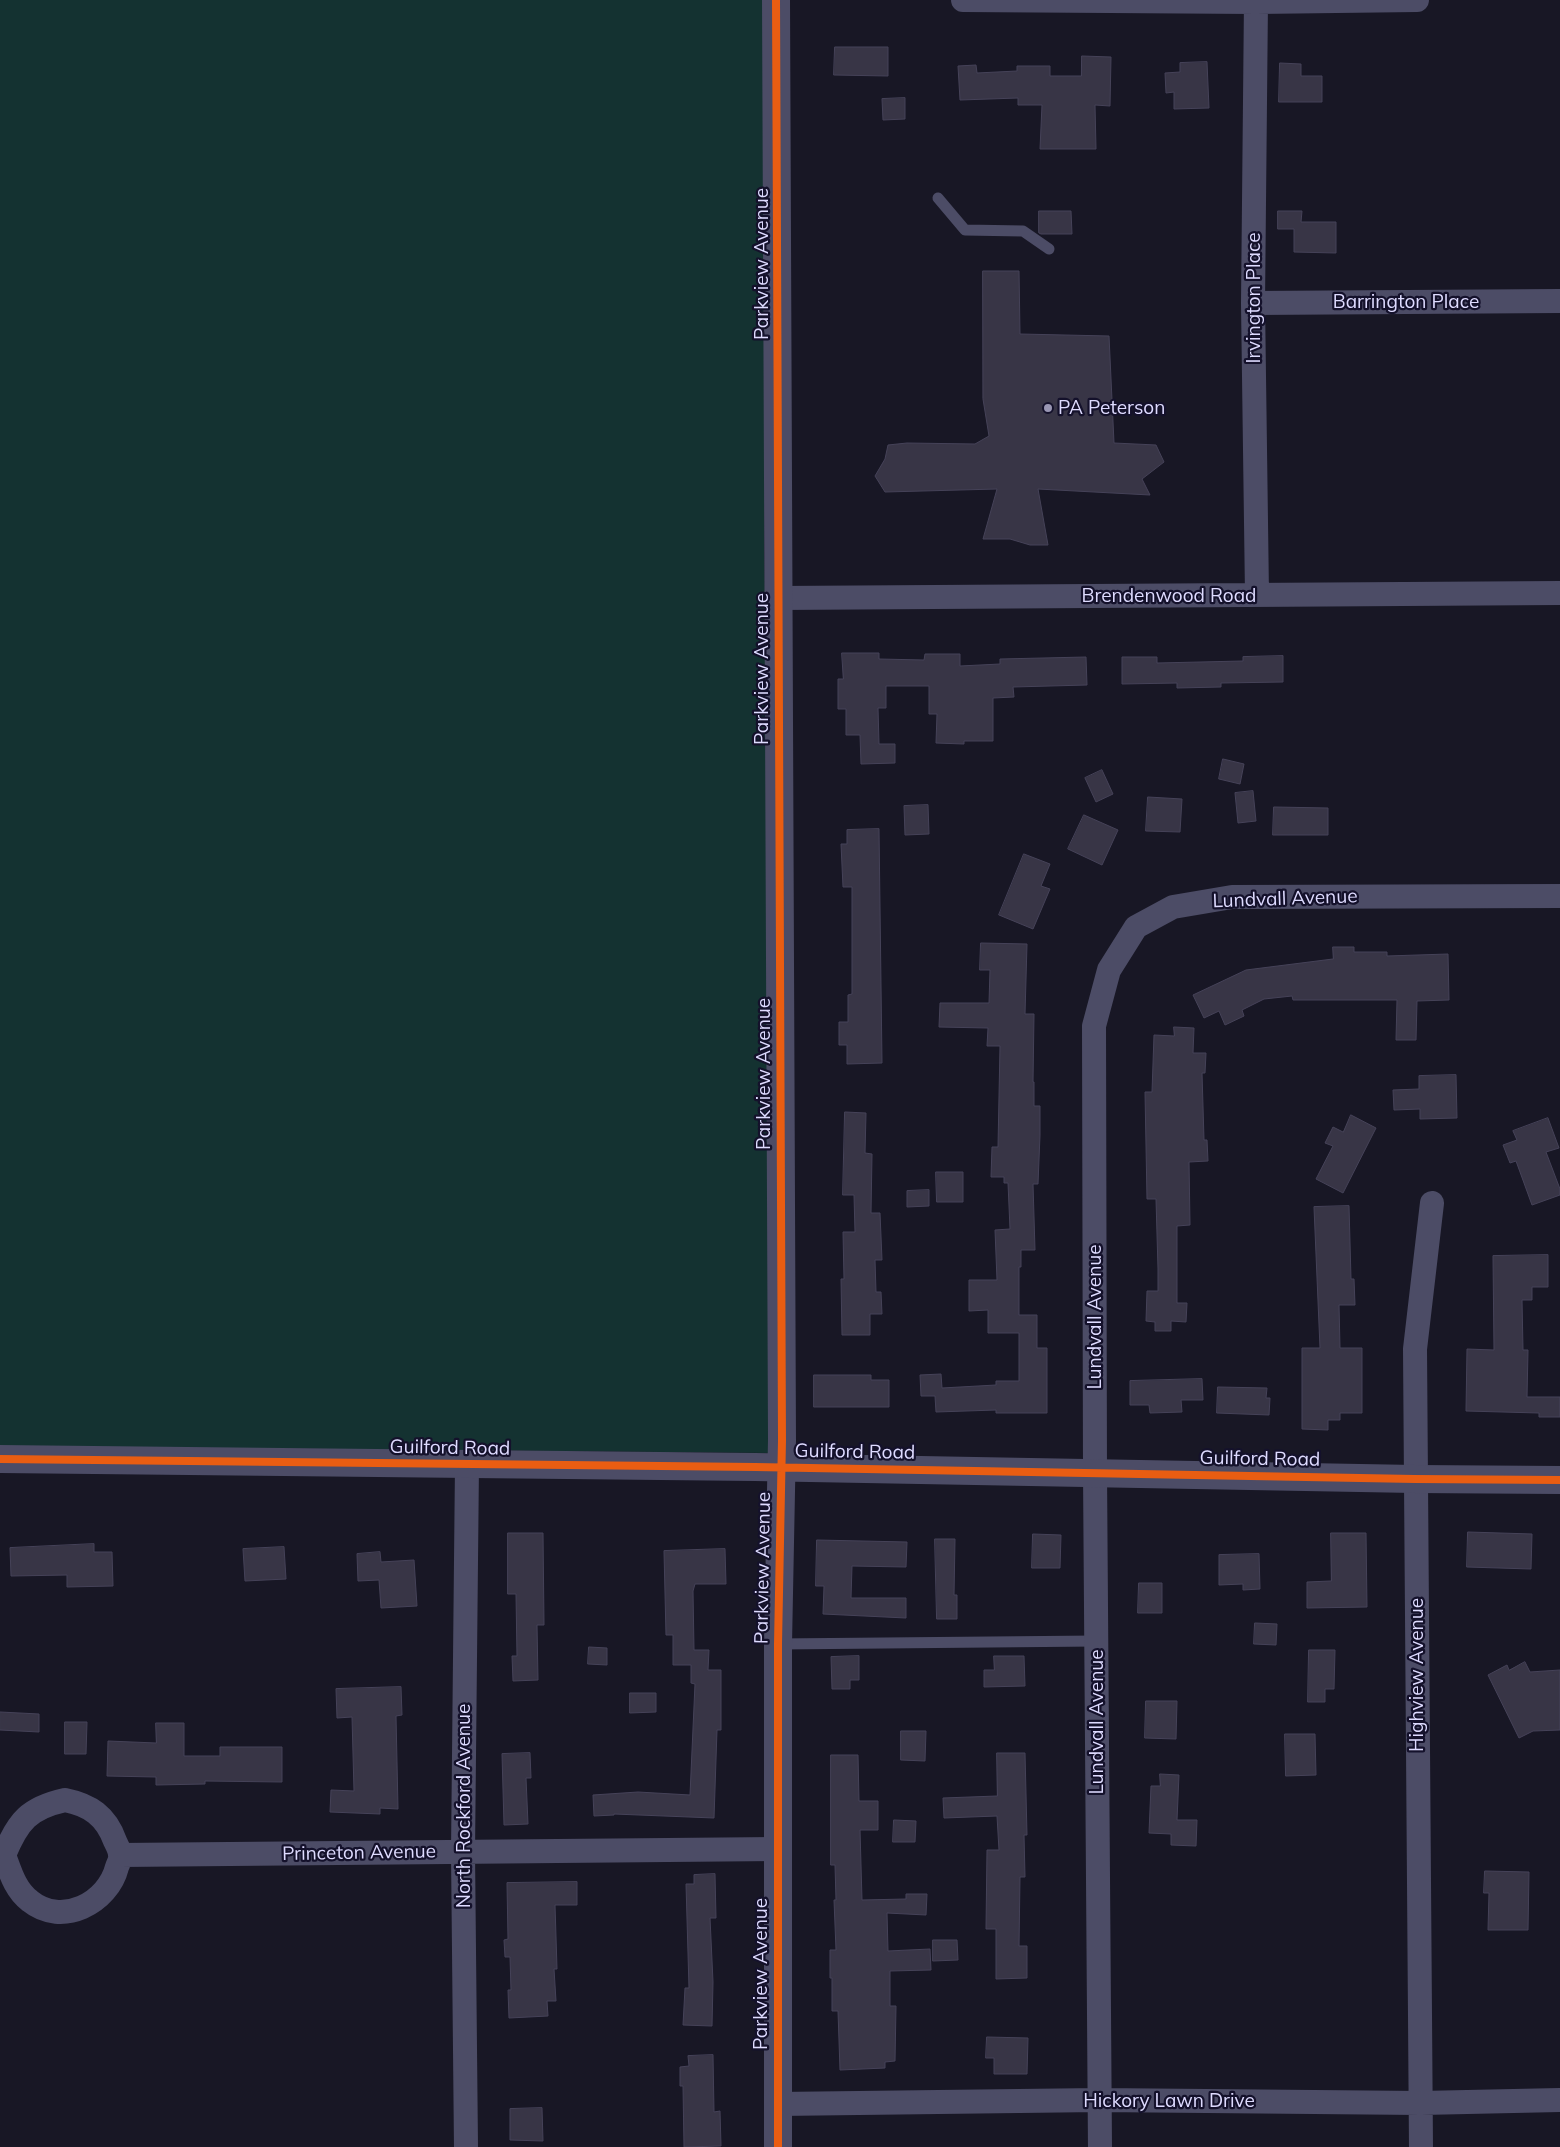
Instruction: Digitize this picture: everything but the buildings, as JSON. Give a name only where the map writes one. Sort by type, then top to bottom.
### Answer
[{"type":"street","name":"Parkview Avenue","points":[[776,0],[782,1468],[778,1644],[778,2147]]},
{"type":"street","points":[[963,0],[1418,0]]},
{"type":"street","name":"Irvington Place","points":[[1256,1],[1253,303],[1257,595]]},
{"type":"street","name":"Barrington Place","points":[[1253,303],[1560,301]]},
{"type":"street","name":"Brendenwood Road","points":[[778,598],[1560,593]]},
{"type":"street","name":"Lundvall Avenue","points":[[1100,2147],[1094,1026],[1109,970],[1136,927],[1172,907],[1232,897],[1560,896]]},
{"type":"street","name":"Highview Avenue","points":[[1421,2147],[1415,1350],[1432,1204]]},
{"type":"street","name":"Guilford Road","points":[[0,1459],[1095,1472],[1415,1480],[1560,1480]]},
{"type":"street","name":"North Rockford Avenue","points":[[466,2147],[464,1852],[467,1464]]},
{"type":"street","points":[[65,1800],[83,1804],[100,1815],[112,1831],[120,1855],[115,1875],[102,1895],[85,1907],[62,1912],[43,1908],[29,1901],[15,1884],[2,1855],[13,1832],[28,1815],[45,1805],[65,1800]]},
{"type":"street","name":"Princeton Avenue","points":[[120,1855],[777,1849]]},
{"type":"street","name":"Hickory Lawn Drive","points":[[778,2104],[1099,2100],[1420,2103],[1560,2100]]},
{"type":"lane","points":[[938,198],[965,230],[1023,231],[1048,249]]},
{"type":"lane","points":[[778,1644],[1096,1641]]},
{"type":"green space","points":[[0,0],[770,0],[764,549],[782,1440],[776,1453],[0,1446]]},
{"type":"cycle path","points":[[776,0],[782,1440],[778,1644],[778,2147]]},
{"type":"cycle path","points":[[0,1459],[755,1467],[1560,1480]]},
{"type":"place","name":"PA Peterson","points":[[1048,408]]}]
